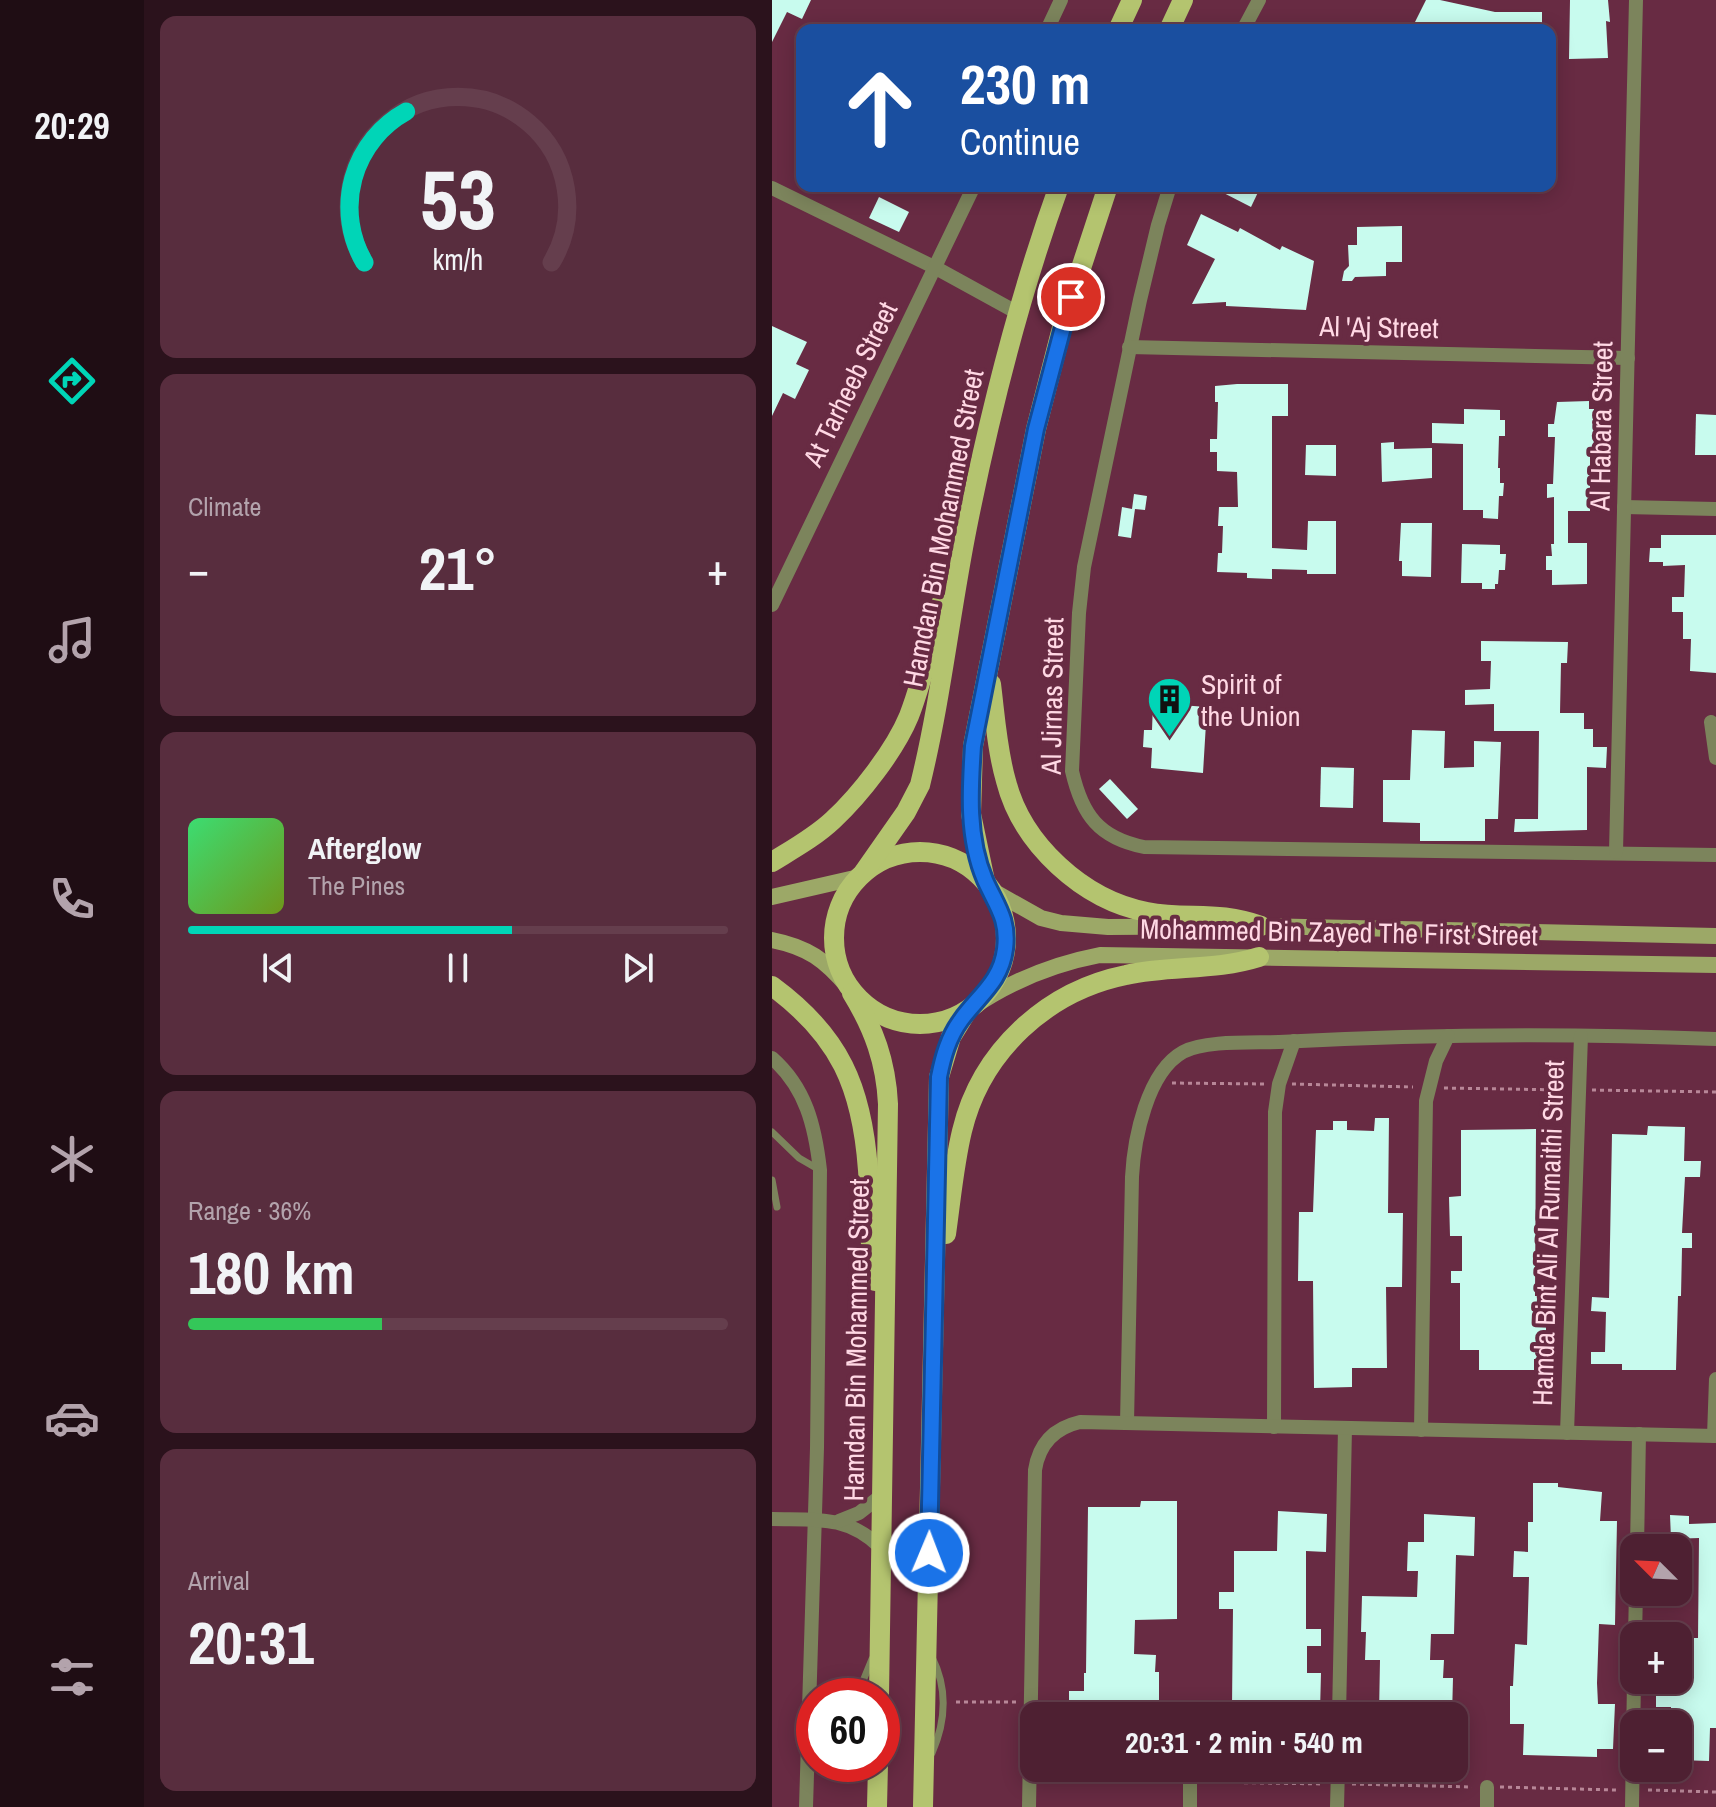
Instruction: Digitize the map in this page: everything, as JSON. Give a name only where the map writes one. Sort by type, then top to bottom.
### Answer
[{"type":"main road","points":[[1121,24],[1132,0]]},
{"type":"main road","points":[[1172,24],[1183,0]]},
{"type":"main road","name":"Hamdan Bin Mohammed Street","points":[[862,874],[906,812],[920,785],[991,414],[1018,313],[1057,192]]},
{"type":"main road","points":[[923,1807],[939,1077],[951,1037],[970,1009],[989,991],[1000,971],[1005,950],[1006,928],[989,886],[972,826],[970,789],[973,746],[1043,402],[1064,320],[1106,192]]},
{"type":"main road","points":[[772,862],[833,820],[869,781],[892,748],[908,719],[945,588],[967,528]]},
{"type":"main road","points":[[989,664],[1001,761],[1013,801],[1030,832],[1062,868],[1095,893],[1127,908],[1150,913],[1228,916],[1261,926]]},
{"type":"main road","points":[[772,897],[862,874],[891,857],[922,852],[952,858],[966,865],[989,886]]},
{"type":"main road","points":[[850,990],[834,950],[835,923],[843,898],[862,874]]},
{"type":"main road","name":"Mohammed Bin Zayed The First Street","points":[[989,886],[1041,918],[1108,927],[1261,926],[1716,936]]},
{"type":"main road","points":[[772,940],[812,952],[828,964],[876,1014],[906,1024],[938,1023],[970,1009]]},
{"type":"main road","name":"Mohammed Bin Zayed The First Street","points":[[970,1009],[995,992],[1040,970],[1100,955],[1716,965]]},
{"type":"main road","points":[[933,1333],[962,1130],[976,1092],[1007,1044],[1053,1003],[1102,980],[1142,972],[1226,965],[1259,957]]},
{"type":"main road","points":[[772,986],[798,1005],[822,1030],[841,1059],[855,1092],[868,1171],[869,1250],[883,1322]]},
{"type":"main road","name":"Hamdan Bin Mohammed Street","points":[[850,990],[868,1018],[879,1046],[887,1084],[883,1322],[885,1436],[879,1678]]},
{"type":"main road","points":[[877,1807],[878,1782]]},
{"type":"street","points":[[1050,24],[1061,0]]},
{"type":"street","points":[[1246,24],[1259,0]]},
{"type":"street","name":"Al Habara Street","points":[[1616,852],[1636,0]]},
{"type":"street","points":[[772,188],[936,268],[1018,313]]},
{"type":"street","name":"At Tarheeb Street","points":[[772,605],[971,192]]},
{"type":"street","name":"Al Jirnas Street","points":[[1168,192],[1148,262],[1084,567],[1072,771],[1077,795],[1096,825],[1127,844],[1144,847],[1716,855]]},
{"type":"street","name":"Al 'Aj Street","points":[[1129,347],[1628,358]]},
{"type":"street","points":[[1624,507],[1716,509]]},
{"type":"street","points":[[1711,722],[1716,758]]},
{"type":"street","points":[[1421,1430],[1426,1101],[1436,1061],[1448,1036]]},
{"type":"street","points":[[1127,1423],[1133,1161],[1139,1128],[1156,1083],[1170,1063],[1192,1048],[1448,1036],[1716,1039]]},
{"type":"street","name":"Hamda Bint Ali Al Rumaithi Street","points":[[1567,1433],[1581,1036]]},
{"type":"street","points":[[1274,1427],[1275,1112],[1279,1084],[1294,1041]]},
{"type":"street","points":[[772,1058],[788,1072],[805,1100],[816,1133],[820,1170],[817,1448],[806,1807]]},
{"type":"street","name":"Hamda Bint Ali Al Rumaithi Street","points":[[1032,1702],[1037,1459],[1048,1438],[1068,1425],[1080,1422],[1715,1436],[1716,1379]]},
{"type":"street","points":[[1339,1702],[1345,1428]]},
{"type":"street","points":[[1637,1534],[1639,1434]]},
{"type":"street","points":[[839,1521],[859,1513],[882,1495]]},
{"type":"street","points":[[772,1519],[839,1521],[857,1528],[880,1547]]},
{"type":"street","points":[[1632,1807],[1634,1694]]},
{"type":"street","name":"Hamda Bint Ali Al Rumaithi Street","points":[[1029,1807],[1030,1782]]},
{"type":"street","points":[[1190,1782],[1190,1807]]},
{"type":"street","points":[[1337,1784],[1337,1807]]},
{"type":"street","points":[[1487,1787],[1487,1807]]},
{"type":"lane","points":[[772,1132],[799,1158],[820,1170]]},
{"type":"lane","points":[[772,1180],[777,1207]]},
{"type":"lane","points":[[924,1769],[941,1730],[944,1702],[941,1681],[927,1646]]},
{"type":"lane","points":[[865,1678],[879,1647]]},
{"type":"path","points":[[944,1702],[1020,1702]]},
{"type":"path","points":[[1190,1782],[1716,1792]]},
{"type":"building","points":[[772,0],[811,0],[802,19],[787,12],[772,42]]},
{"type":"building","points":[[1426,0],[1495,12],[1542,12],[1542,24],[1414,24]]},
{"type":"building","points":[[1570,0],[1608,0],[1608,58],[1569,59]]},
{"type":"building","points":[[1222,192],[1258,192],[1251,207]]},
{"type":"building","points":[[879,197],[909,212],[899,232],[869,218]]},
{"type":"building","points":[[1201,214],[1238,232],[1240,228],[1280,250],[1282,246],[1314,261],[1306,310],[1226,306],[1226,302],[1192,304],[1215,259],[1187,245]]},
{"type":"building","points":[[1402,226],[1402,262],[1386,262],[1386,276],[1355,277],[1352,281],[1342,281],[1344,271],[1349,266],[1348,245],[1357,245],[1357,227]]},
{"type":"building","points":[[772,326],[807,342],[796,364],[809,370],[795,399],[783,393],[772,416]]},
{"type":"building","points":[[1288,384],[1288,416],[1272,416],[1272,548],[1307,550],[1308,521],[1336,521],[1336,574],[1272,569],[1272,579],[1247,578],[1247,573],[1217,572],[1218,553],[1222,553],[1223,526],[1218,526],[1219,507],[1238,507],[1237,472],[1217,471],[1217,452],[1210,452],[1210,439],[1217,439],[1215,386]]},
{"type":"building","points":[[1589,401],[1589,409],[1594,409],[1590,511],[1568,511],[1568,543],[1587,543],[1587,584],[1552,585],[1552,570],[1546,570],[1546,556],[1552,556],[1551,544],[1554,544],[1554,497],[1547,498],[1547,484],[1553,484],[1555,437],[1548,437],[1548,424],[1554,424],[1557,402]]},
{"type":"building","points":[[1464,409],[1500,410],[1500,420],[1505,420],[1505,436],[1499,436],[1498,468],[1500,483],[1504,483],[1503,496],[1499,496],[1498,519],[1483,518],[1483,510],[1463,510],[1463,444],[1432,443],[1432,423],[1464,424]]},
{"type":"building","points":[[1696,414],[1716,415],[1716,455],[1695,455]]},
{"type":"building","points":[[1394,442],[1394,449],[1432,448],[1432,478],[1382,482],[1381,443]]},
{"type":"building","points":[[1306,445],[1336,445],[1336,476],[1305,475]]},
{"type":"building","points":[[1134,494],[1147,496],[1145,510],[1135,509],[1131,538],[1118,536],[1122,507],[1132,509]]},
{"type":"building","points":[[1401,523],[1432,523],[1431,577],[1402,576],[1402,561],[1399,561]]},
{"type":"building","points":[[1661,535],[1716,535],[1716,673],[1690,671],[1691,639],[1683,639],[1683,612],[1672,612],[1672,597],[1684,597],[1685,565],[1663,566],[1663,562],[1649,562],[1650,548],[1661,548]]},
{"type":"building","points":[[1462,544],[1500,545],[1500,554],[1506,554],[1505,570],[1499,570],[1495,589],[1482,589],[1482,583],[1461,583]]},
{"type":"building","points":[[1481,641],[1568,642],[1567,663],[1561,663],[1560,713],[1584,713],[1584,729],[1593,729],[1593,747],[1607,747],[1606,768],[1587,767],[1587,830],[1514,832],[1515,819],[1538,819],[1539,731],[1494,731],[1494,704],[1465,705],[1465,690],[1490,689],[1491,661],[1481,661]]},
{"type":"building","name":"Spirit of the Union","points":[[1153,703],[1207,707],[1203,773],[1151,768],[1152,748],[1143,747],[1144,730],[1152,730]]},
{"type":"building","points":[[1412,730],[1445,731],[1444,768],[1474,767],[1474,741],[1501,742],[1498,819],[1485,819],[1485,841],[1420,841],[1420,823],[1383,822],[1383,780],[1410,780]]},
{"type":"building","points":[[1321,767],[1354,768],[1353,808],[1320,807]]},
{"type":"building","points":[[1110,779],[1138,809],[1127,819],[1099,789]]},
{"type":"building","points":[[1375,1118],[1389,1118],[1388,1213],[1403,1213],[1402,1287],[1386,1287],[1387,1368],[1352,1368],[1352,1387],[1314,1388],[1313,1281],[1298,1281],[1299,1212],[1313,1212],[1316,1130],[1333,1130],[1333,1121],[1347,1121],[1347,1130],[1374,1131]]},
{"type":"building","points":[[1648,1126],[1685,1127],[1684,1161],[1701,1161],[1700,1177],[1685,1177],[1682,1233],[1692,1233],[1692,1248],[1682,1248],[1676,1370],[1622,1370],[1622,1364],[1591,1364],[1591,1352],[1605,1352],[1606,1312],[1591,1311],[1592,1297],[1609,1298],[1612,1134],[1647,1135]]},
{"type":"building","points":[[1536,1129],[1535,1296],[1546,1296],[1546,1359],[1534,1359],[1534,1370],[1479,1370],[1479,1350],[1460,1350],[1460,1283],[1451,1283],[1451,1271],[1462,1271],[1462,1236],[1450,1236],[1449,1197],[1461,1196],[1461,1130]]},
{"type":"building","points":[[1533,1483],[1558,1483],[1558,1487],[1602,1492],[1600,1521],[1617,1521],[1615,1625],[1599,1624],[1597,1683],[1598,1704],[1615,1704],[1613,1749],[1597,1749],[1597,1757],[1523,1755],[1524,1724],[1510,1724],[1515,1644],[1527,1645],[1529,1577],[1513,1577],[1514,1551],[1528,1552],[1528,1522],[1533,1522]]},
{"type":"building","points":[[1141,1501],[1177,1501],[1177,1619],[1135,1620],[1134,1654],[1156,1655],[1159,1702],[1069,1702],[1069,1691],[1084,1691],[1086,1673],[1088,1507],[1140,1507]]},
{"type":"building","points":[[1278,1511],[1327,1514],[1326,1552],[1306,1551],[1306,1629],[1321,1629],[1321,1646],[1307,1646],[1307,1673],[1321,1673],[1320,1702],[1232,1702],[1233,1609],[1219,1609],[1219,1592],[1234,1592],[1234,1551],[1277,1551]]},
{"type":"building","points":[[1424,1514],[1475,1517],[1474,1556],[1456,1555],[1454,1634],[1431,1634],[1430,1660],[1444,1660],[1443,1678],[1453,1678],[1452,1702],[1379,1702],[1380,1660],[1365,1660],[1366,1632],[1361,1632],[1362,1596],[1417,1597],[1418,1571],[1407,1571],[1408,1542],[1424,1542]]},
{"type":"building","points":[[1670,1515],[1689,1516],[1689,1524],[1716,1523],[1716,1728],[1710,1728],[1709,1761],[1692,1760],[1692,1710],[1656,1707],[1656,1694],[1692,1694],[1692,1638],[1698,1638],[1699,1538],[1692,1538],[1692,1534],[1671,1534]]},
{"type":"place","name":"Spirit of the Union","points":[[1170,739]]},
{"type":"route","points":[[929,1553],[939,1077],[945,1051],[958,1023],[989,991],[1000,971],[1005,950],[1006,928],[1000,906],[985,881],[972,826],[970,789],[973,746],[1036,429],[1071,297]]}]
